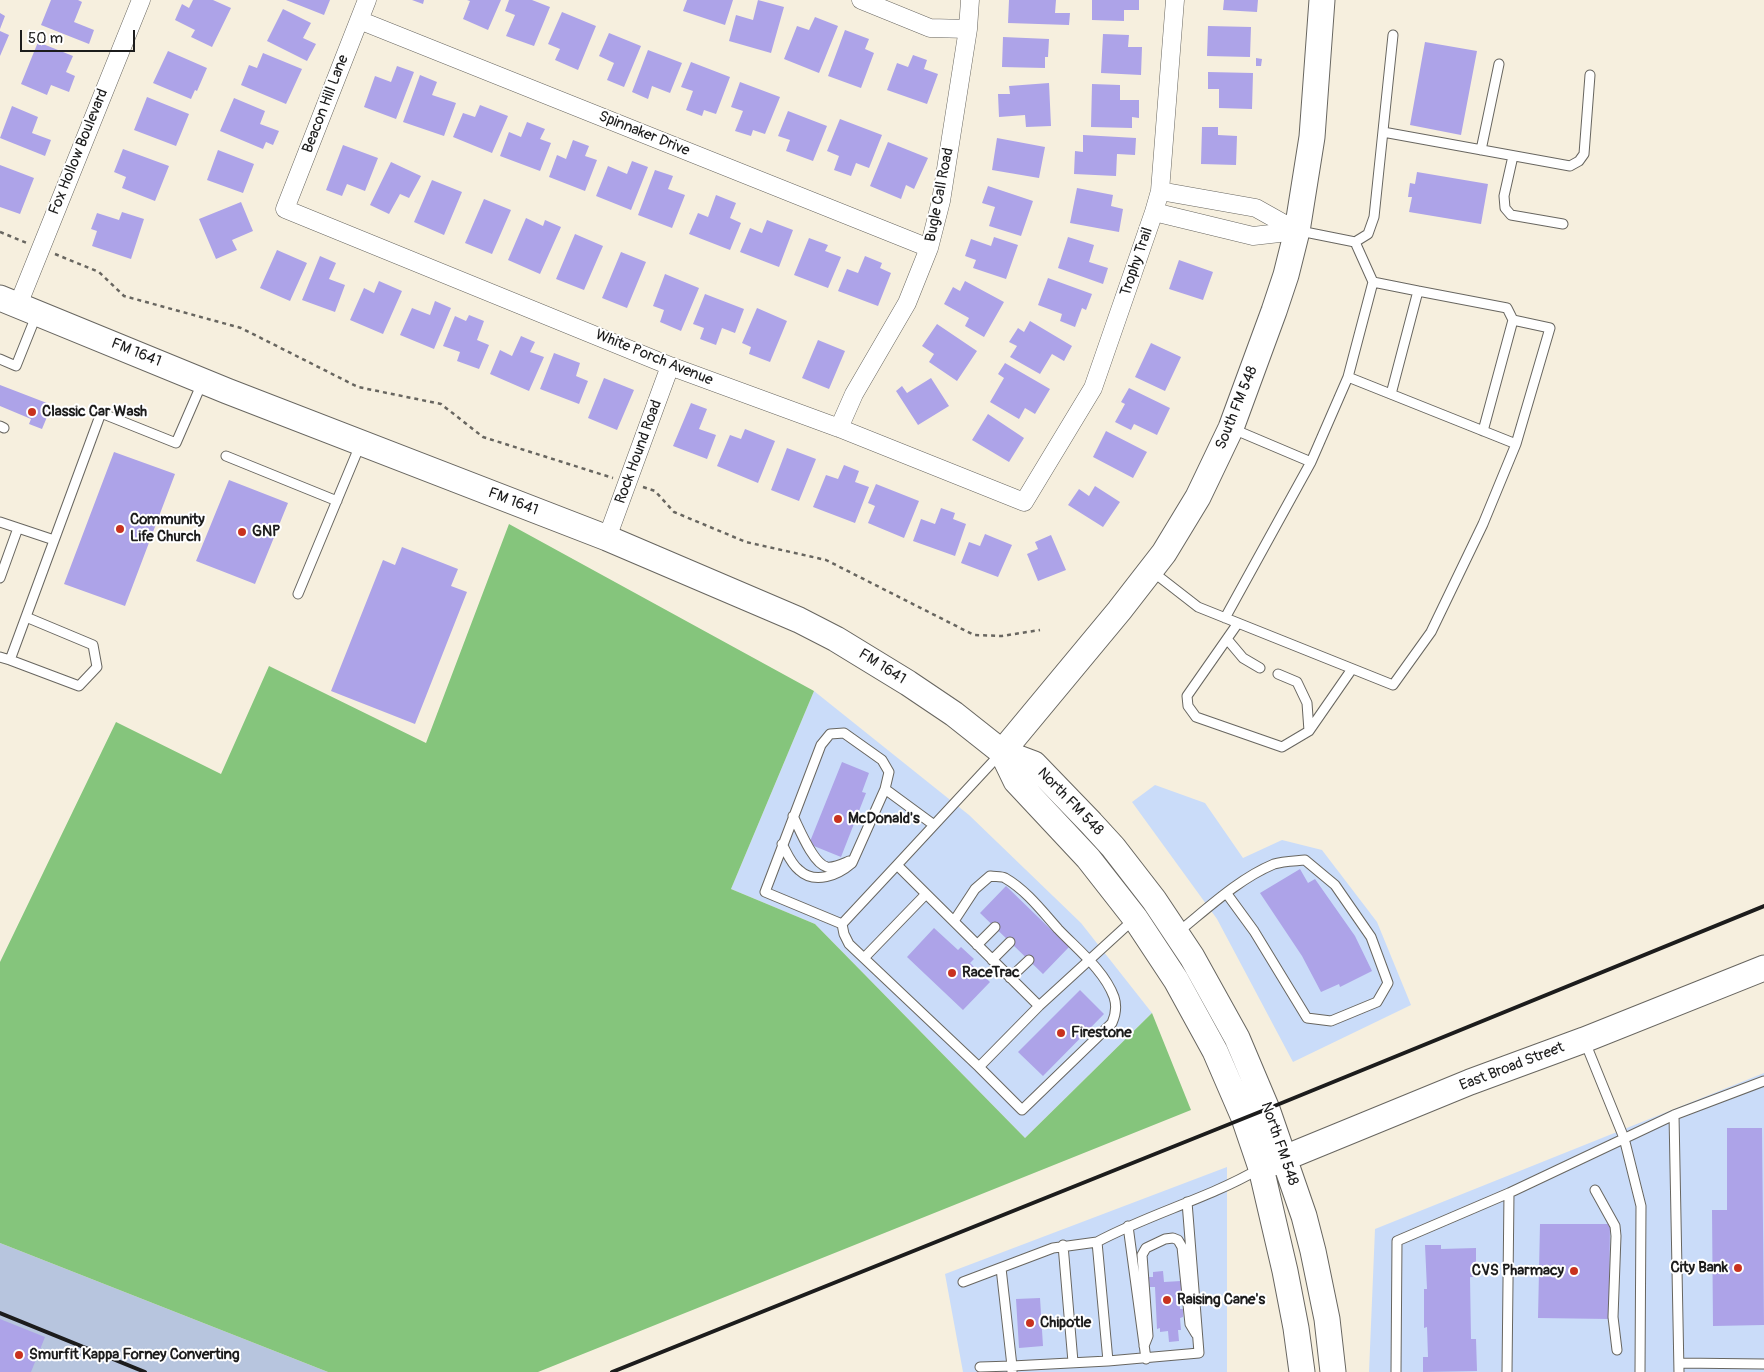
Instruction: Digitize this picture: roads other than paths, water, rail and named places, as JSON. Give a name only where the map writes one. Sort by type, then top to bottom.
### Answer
[{"type":"main road","name":"South FM 548","points":[[1002,752],[1119,610],[1176,534],[1194,505],[1231,428],[1274,311],[1286,275],[1297,231],[1312,137],[1322,0]]},
{"type":"main road","name":"FM 1641","points":[[18,305],[203,381],[607,538],[749,598],[836,639],[877,663],[937,702],[1002,752]]},
{"type":"main road","name":"North FM 548","points":[[1002,752],[1016,781],[1088,858],[1135,918],[1176,980],[1215,1051],[1244,1118],[1261,1168],[1296,1328],[1302,1372]]},
{"type":"main road","name":"North FM 548","points":[[1002,752],[1034,764],[1091,823],[1135,875],[1177,933],[1237,1038],[1259,1086],[1285,1158],[1313,1251],[1327,1319],[1333,1372]]},
{"type":"main road","name":"East Broad Street","points":[[1261,1168],[1470,1082],[1584,1040],[1764,968]]},
{"type":"main road","points":[[1286,1372],[1296,1328]]},
{"type":"street","name":"Fox Hollow Boulevard","points":[[18,305],[141,0]]},
{"type":"street","name":"Beacon Hill Lane","points":[[285,209],[367,0]]},
{"type":"street","points":[[860,0],[930,28],[968,29]]},
{"type":"street","name":"Bugle Call Road","points":[[838,428],[854,394],[907,303],[930,248],[942,201],[968,29],[970,0]]},
{"type":"street","name":"Trophy Trail","points":[[1024,502],[1093,388],[1154,212],[1160,191],[1175,0]]},
{"type":"street","name":"Spinnaker Drive","points":[[359,20],[930,248]]},
{"type":"street","points":[[1160,191],[1256,208],[1297,231]]},
{"type":"street","name":"White Porch Avenue","points":[[285,209],[670,366],[838,428],[1024,502]]},
{"type":"street","points":[[1154,212],[1253,236],[1297,231]]},
{"type":"street","name":"Rock Hound Road","points":[[607,538],[670,366]]},
{"type":"lane","points":[[1297,231],[1355,242],[1368,234],[1374,217],[1393,34]]},
{"type":"lane","points":[[1481,150],[1499,64]]},
{"type":"lane","points":[[1383,132],[1570,166],[1579,161],[1584,154],[1590,75]]},
{"type":"lane","points":[[1513,156],[1504,196],[1505,208],[1510,215],[1562,224]]},
{"type":"lane","points":[[1225,618],[1311,462],[1348,377],[1373,282],[1355,242]]},
{"type":"lane","points":[[1373,282],[1507,308],[1513,320],[1483,431]]},
{"type":"lane","points":[[1391,394],[1418,291]]},
{"type":"lane","points":[[0,359],[16,366],[18,305]]},
{"type":"lane","points":[[1150,570],[1198,607],[1393,685],[1431,632],[1483,524],[1516,444],[1550,328],[1513,320]]},
{"type":"lane","points":[[1348,377],[1516,444]]},
{"type":"lane","points":[[10,660],[102,413],[176,442],[203,381]]},
{"type":"lane","points":[[1231,428],[1311,462]]},
{"type":"lane","points":[[298,594],[362,443]]},
{"type":"lane","points":[[226,456],[337,501]]},
{"type":"lane","points":[[0,522],[54,540]]},
{"type":"lane","points":[[0,578],[18,528]]},
{"type":"lane","points":[[0,657],[78,686],[97,666],[93,645],[26,617]]},
{"type":"lane","points":[[1238,623],[1187,696],[1188,706],[1196,716],[1282,747],[1309,731],[1352,669]]},
{"type":"lane","points":[[1227,639],[1243,658],[1260,668]]},
{"type":"lane","points":[[1278,674],[1297,682],[1307,703],[1309,731]]},
{"type":"lane","points":[[782,844],[790,861],[799,871],[808,876],[819,878],[830,876],[842,871],[852,863],[885,789],[888,772],[882,760],[844,733],[830,734],[821,745],[782,844],[765,892],[842,924]]},
{"type":"lane","points":[[842,924],[1002,752]]},
{"type":"lane","points":[[885,789],[934,825]]},
{"type":"lane","points":[[793,816],[815,858],[821,864],[828,867],[840,866],[854,859]]},
{"type":"lane","points":[[1177,933],[1248,878],[1276,864],[1305,860],[1335,885],[1370,936],[1388,983],[1377,1002],[1331,1020],[1307,1018],[1254,931],[1228,894]]},
{"type":"lane","points":[[897,865],[1039,1006]]},
{"type":"lane","points":[[842,924],[849,944],[1022,1110],[1112,1023],[1116,1016],[1115,998],[1106,981],[1088,961],[1003,877],[990,876],[975,889],[954,921]]},
{"type":"lane","points":[[864,958],[926,894]]},
{"type":"lane","points":[[979,1067],[1039,1006],[1135,918]]},
{"type":"lane","points":[[977,945],[995,927]]},
{"type":"lane","points":[[992,960],[1010,942]]},
{"type":"lane","points":[[1010,978],[1029,960]]},
{"type":"lane","points":[[1584,1040],[1624,1138],[1641,1206],[1640,1372]]},
{"type":"lane","points":[[1396,1372],[1397,1241],[1509,1193],[1674,1115],[1764,1081]]},
{"type":"lane","points":[[1674,1115],[1679,1368],[1764,1364]]},
{"type":"lane","points":[[963,1282],[1052,1248],[1097,1242],[1128,1226],[1234,1184],[1261,1168]]},
{"type":"lane","points":[[1595,1190],[1615,1226],[1613,1317],[1617,1350]]},
{"type":"lane","points":[[1508,1372],[1509,1193]]},
{"type":"lane","points":[[980,1367],[1012,1369],[1072,1362],[1146,1359],[1199,1353],[1187,1202]]},
{"type":"lane","points":[[1128,1226],[1146,1359]]},
{"type":"lane","points":[[1144,1346],[1148,1336],[1142,1255],[1146,1248],[1165,1239],[1173,1238],[1178,1240],[1182,1247],[1190,1324],[1198,1336]]},
{"type":"lane","points":[[1097,1242],[1108,1361]]},
{"type":"lane","points":[[1063,1246],[1072,1362]]},
{"type":"lane","points":[[1001,1268],[1012,1369]]},
{"type":"railway","points":[[612,1372],[1267,1109],[1764,906]]},
{"type":"railway","points":[[0,1313],[145,1372]]},
{"type":"place","name":"Classic Car Wash","points":[[32,412]]},
{"type":"place","name":"Community Life Church","points":[[120,529]]},
{"type":"place","name":"GNP","points":[[242,532]]},
{"type":"place","name":"McDonald's","points":[[838,819]]},
{"type":"place","name":"RaceTrac","points":[[952,973]]},
{"type":"place","name":"Firestone","points":[[1061,1033]]},
{"type":"place","name":"City Bank","points":[[1738,1268]]},
{"type":"place","name":"CVS Pharmacy","points":[[1574,1271]]},
{"type":"place","name":"Raising Cane's","points":[[1167,1300]]},
{"type":"place","name":"Chipotle","points":[[1030,1323]]},
{"type":"place","name":"Smurfit Kappa Forney Converting","points":[[19,1355]]}]
